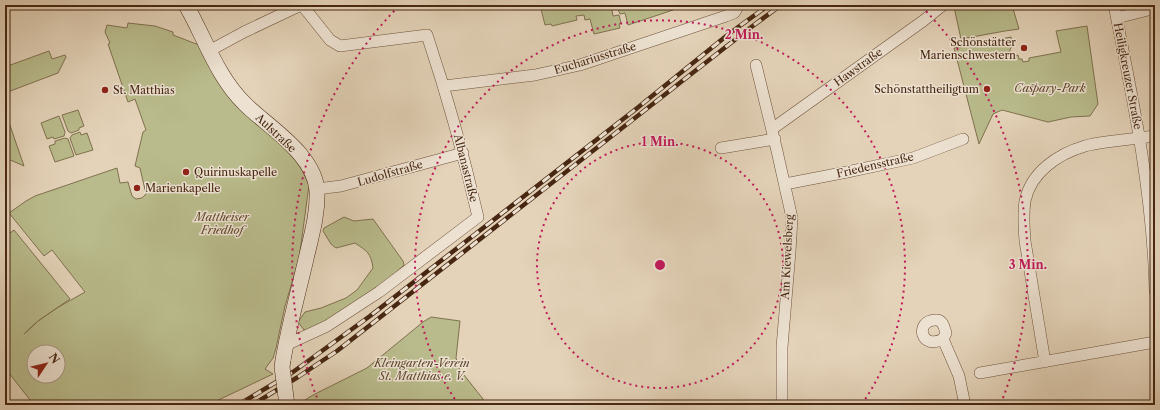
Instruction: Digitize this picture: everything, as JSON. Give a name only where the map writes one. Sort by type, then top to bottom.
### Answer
[{"type":"street","points":[[209,51],[276,10],[302,5]]},
{"type":"street","name":"Albanastraße","points":[[286,345],[327,326],[372,297],[478,217],[463,153],[444,86],[426,35],[340,46],[330,40],[302,5]]},
{"type":"street","name":"Euchariusstraße","points":[[444,86],[535,75],[580,65],[734,13],[739,5]]},
{"type":"street","name":"Hawstraße","points":[[773,134],[943,5]]},
{"type":"street","name":"Heiligkreuzer Straße","points":[[1114,5],[1139,138],[1151,188],[1155,291]]},
{"type":"street","name":"Aulstraße","points":[[189,8],[209,51],[230,87],[244,104],[295,148],[310,169],[317,189],[316,216],[282,367],[287,405]]},
{"type":"street","points":[[1117,18],[1148,10],[1155,10]]},
{"type":"street","name":"Am Kiewelsberg","points":[[756,65],[792,218],[782,347],[782,405]]},
{"type":"street","points":[[721,148],[773,134]]},
{"type":"street","points":[[1045,362],[1023,221],[1025,201],[1028,190],[1039,173],[1056,158],[1066,153],[1086,145],[1155,136]]},
{"type":"street","name":"Friedensstraße","points":[[785,184],[913,158],[963,139]]},
{"type":"street","name":"Ludolfstraße","points":[[317,189],[341,186],[463,153]]},
{"type":"street","points":[[943,339],[958,376],[965,405]]},
{"type":"street","points":[[980,373],[1155,342]]},
{"type":"green space","points":[[540,5],[611,5],[613,16],[619,15],[621,23],[619,24],[620,28],[594,34],[590,19],[585,20],[584,15],[576,16],[577,20],[552,26],[551,24],[545,25]]},
{"type":"green space","points":[[628,5],[629,8],[637,8],[649,5],[671,5],[673,10],[628,25],[625,13],[620,14],[617,7]]},
{"type":"green space","points":[[960,5],[1012,5],[1019,29],[961,39],[954,7]]},
{"type":"green space","name":"Mattheiser Friedhof","points":[[128,23],[155,26],[173,32],[173,35],[199,45],[272,135],[295,160],[302,170],[309,185],[299,259],[285,306],[273,358],[265,369],[273,374],[208,405],[34,405],[5,368],[5,237],[14,230],[70,299],[38,321],[85,292],[52,250],[44,256],[9,213],[35,196],[117,168],[120,183],[128,182],[132,196],[136,199],[142,198],[146,194],[140,168],[135,166],[143,132],[146,130],[135,99],[128,102],[108,44],[110,43],[105,32],[107,25],[127,28]]},
{"type":"green space","name":"Caspary-Park","points":[[1087,26],[1098,104],[1090,116],[1071,117],[1048,122],[1002,110],[993,114],[979,144],[954,48],[1011,37],[1013,46],[1010,49],[1010,52],[1013,56],[1018,55],[1019,59],[1022,59],[1023,62],[1029,61],[1029,58],[1061,52],[1056,31]]},
{"type":"green space","points":[[49,51],[52,59],[65,55],[66,57],[58,73],[5,93],[5,67]]},
{"type":"green space","points":[[78,110],[84,126],[71,133],[68,131],[62,115]]},
{"type":"green space","points":[[5,111],[24,166],[8,159],[5,156]]},
{"type":"green space","points":[[59,116],[65,132],[64,136],[54,139],[53,137],[47,139],[41,123]]},
{"type":"green space","points":[[80,132],[81,135],[87,133],[93,150],[76,155],[70,138],[72,135]]},
{"type":"green space","points":[[65,138],[68,139],[74,156],[55,162],[49,146],[55,144],[55,141]]},
{"type":"green space","points":[[344,217],[354,221],[373,219],[403,261],[404,265],[386,282],[376,287],[372,294],[311,331],[304,330],[298,322],[305,312],[321,308],[346,298],[357,290],[373,268],[370,256],[363,248],[355,243],[336,248],[331,244],[323,231],[324,228]]},
{"type":"green space","name":"Kleingarten-Verein St. Matthias e. V.","points":[[431,317],[460,321],[456,358],[460,370],[483,399],[485,405],[297,405],[313,395],[367,368]]},
{"type":"railway","points":[[238,405],[293,372],[370,316],[636,109],[730,33],[769,5]]},
{"type":"railway","points":[[252,405],[337,351],[781,5]]},
{"type":"place","name":"Schönstätter Marienschwestern","points":[[1024,48]]},
{"type":"place","name":"Schönstattheiligtum","points":[[987,89]]},
{"type":"place","name":"St. Matthias","points":[[105,90]]},
{"type":"place","name":"Quirinuskapelle","points":[[186,172]]},
{"type":"place","name":"Marienkapelle","points":[[137,188]]}]
